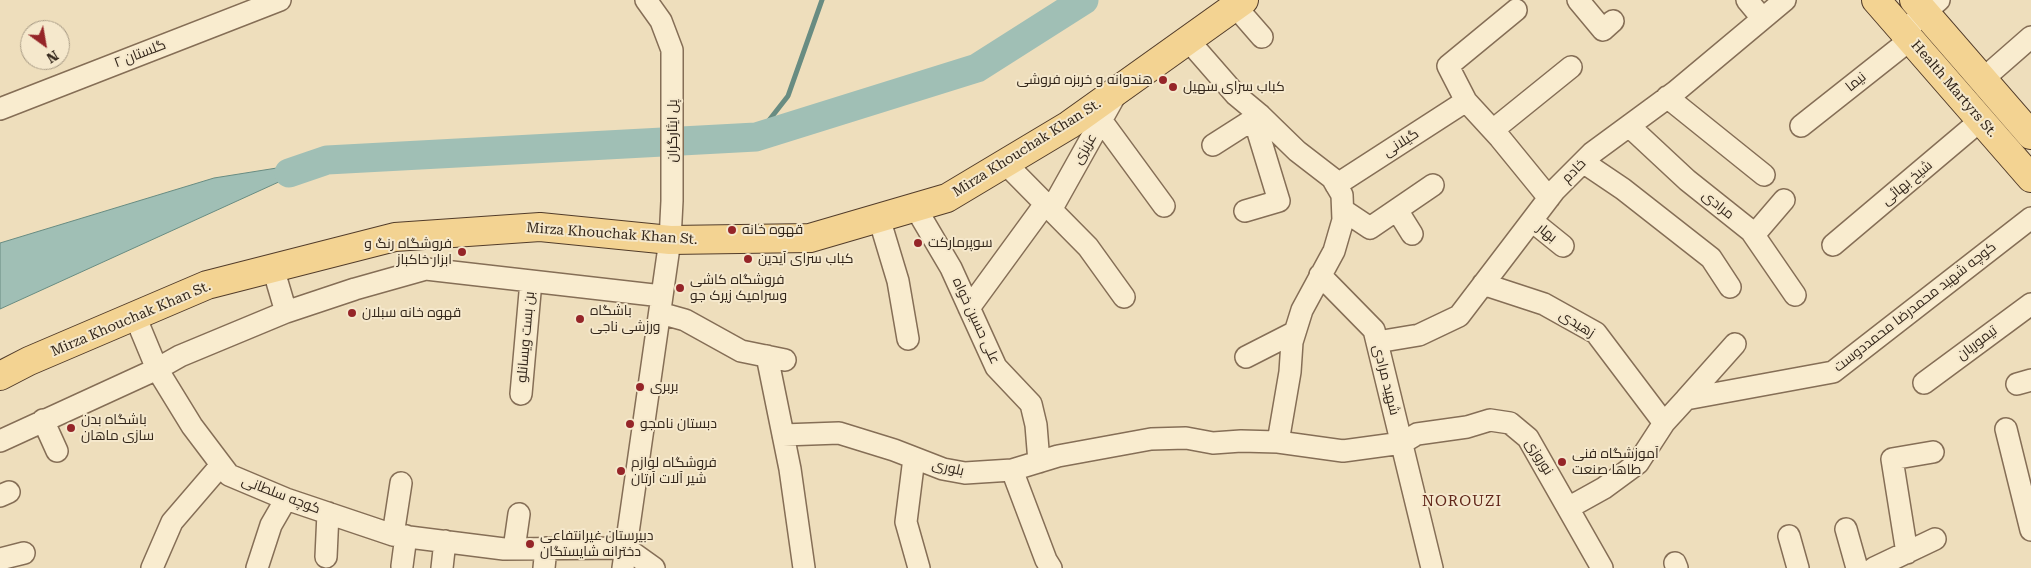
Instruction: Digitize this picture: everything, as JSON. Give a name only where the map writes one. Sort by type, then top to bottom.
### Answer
[{"type":"main road","name":"Health Martyrs St.","points":[[1876,0],[2031,178]]},
{"type":"main road","name":"Mirza Khouchak Khan St.","points":[[0,376],[207,285],[395,237],[540,227],[670,240],[810,238],[915,208],[947,198],[1070,125],[1239,3]]},
{"type":"main road","name":"Health Martyrs St.","points":[[1926,4],[1983,79],[2028,127]]},
{"type":"street","name":"گلستان ۲","points":[[0,109],[280,0]]},
{"type":"street","name":"پل ایثارگران","points":[[624,558],[670,240],[672,201],[673,61],[669,37],[661,21],[646,0]]},
{"type":"street","points":[[1578,0],[1603,30],[1613,21]]},
{"type":"street","points":[[1746,0],[1762,18]]},
{"type":"street","name":"خادم","points":[[1377,342],[1419,335],[1459,316],[1549,198],[1592,153],[1667,97],[1785,0]]},
{"type":"street","points":[[1239,3],[1262,37]]},
{"type":"street","name":"نیما","points":[[1801,126],[1907,35],[1926,4]]},
{"type":"street","points":[[1516,10],[1448,66],[1466,101],[1493,130],[1549,198]]},
{"type":"street","points":[[1983,79],[2031,37]]},
{"type":"street","points":[[1188,40],[1257,117],[1332,178],[1342,195],[1343,220],[1334,251],[1302,310],[1292,342],[1288,382],[1278,442]]},
{"type":"street","points":[[1493,130],[1571,67]]},
{"type":"street","name":"عزیزی","points":[[968,308],[1048,207],[1119,89]]},
{"type":"street","points":[[1667,97],[1764,175]]},
{"type":"street","name":"گیلانی","points":[[1336,185],[1466,101]]},
{"type":"street","points":[[1213,144],[1257,117]]},
{"type":"street","points":[[1245,211],[1279,201],[1257,117]]},
{"type":"street","points":[[1101,120],[1164,206]]},
{"type":"street","name":"شیخ بهائی","points":[[1833,245],[1981,120]]},
{"type":"street","name":"مرادی","points":[[1629,126],[1687,180],[1751,231],[1795,295]]},
{"type":"street","points":[[1583,162],[1646,207],[1711,258],[1730,287]]},
{"type":"street","points":[[1005,163],[1088,247],[1124,297]]},
{"type":"street","points":[[1343,210],[1370,228],[1433,185]]},
{"type":"street","points":[[1754,235],[1784,200]]},
{"type":"street","name":"علی حسین خواه","points":[[915,208],[951,268],[996,367],[1032,404],[1036,425],[1038,462]]},
{"type":"street","points":[[1396,210],[1412,234]]},
{"type":"street","points":[[878,218],[898,281],[908,339]]},
{"type":"street","name":"کوچه شهید محمدرضا محمددوست","points":[[1686,398],[1833,372],[2031,218]]},
{"type":"street","name":"بهار","points":[[1532,220],[1563,246]]},
{"type":"street","points":[[273,268],[286,312]]},
{"type":"street","points":[[0,441],[157,369],[180,356],[286,312],[355,289],[426,269],[532,281],[661,304],[685,320],[741,351],[776,358],[783,435],[790,469],[804,568]]},
{"type":"street","name":"شهید مرادی","points":[[1320,275],[1374,330],[1432,568]]},
{"type":"street","name":"بن بست ویسانلو","points":[[521,394],[532,281]]},
{"type":"street","name":"زهیدی","points":[[1483,284],[1544,304],[1596,333],[1664,423]]},
{"type":"street","name":"تیموریان","points":[[1924,383],[2031,304]]},
{"type":"street","name":"کوچه سلطانی","points":[[134,316],[157,369],[192,426],[229,474],[286,499],[400,536],[514,549],[545,558],[624,558]]},
{"type":"street","points":[[1246,357],[1295,332]]},
{"type":"street","points":[[1568,508],[1604,488],[1638,463],[1664,423],[1735,344]]},
{"type":"street","points":[[44,420],[56,451]]},
{"type":"street","name":"نوروزی","points":[[1278,442],[1343,451],[1402,444],[1417,434],[1467,427],[1490,420],[1510,423],[1528,438],[1602,568]]},
{"type":"street","points":[[2006,429],[2031,530]]},
{"type":"street","name":"بلوری","points":[[783,435],[839,433],[894,450],[943,469],[965,474],[1012,470],[1068,454],[1151,439],[1186,438],[1212,443],[1241,441],[1278,442]]},
{"type":"street","points":[[1907,553],[1892,459],[1933,452]]},
{"type":"street","points":[[914,458],[906,522],[919,568]]},
{"type":"street","points":[[152,568],[172,522],[221,465]]},
{"type":"street","points":[[1012,470],[1045,565]]},
{"type":"street","points":[[401,483],[400,536],[402,566]]},
{"type":"street","points":[[257,568],[271,525],[286,499]]},
{"type":"street","points":[[326,557],[328,513]]},
{"type":"street","points":[[514,549],[519,514]]},
{"type":"street","points":[[1846,529],[1857,568]]},
{"type":"street","points":[[1789,536],[1798,568]]},
{"type":"street","points":[[1874,568],[1936,539]]},
{"type":"street","points":[[442,568],[445,541]]},
{"type":"street","points":[[0,559],[24,553]]},
{"type":"street","points":[[624,558],[654,568]]},
{"type":"water","points":[[327,160],[0,309],[0,243],[214,178]]},
{"type":"waterway","points":[[756,137],[788,96],[822,0]]},
{"type":"waterway","points":[[289,173],[327,160],[756,137],[977,68],[1084,0]]},
{"type":"place","name":"هندوانه و خربزه فروشی","points":[[1163,80]]},
{"type":"place","name":"کباب سرای سهیل","points":[[1173,87]]},
{"type":"place","name":"قهوه خانه","points":[[732,230]]},
{"type":"place","name":"سوپرمارکت","points":[[918,243]]},
{"type":"place","name":"فروشگاه رنگ و ابزار خاکباز","points":[[462,252]]},
{"type":"place","name":"کباب سرای آیدین","points":[[748,259]]},
{"type":"place","name":"فروشگاه کاشی وسرامیک زیرک جو","points":[[680,288]]},
{"type":"place","name":"قهوه خانه سبلان","points":[[352,313]]},
{"type":"place","name":"باشگاه ورزشی ناجی","points":[[580,319]]},
{"type":"place","name":"بربری","points":[[640,387]]},
{"type":"place","name":"دبستان نامجو","points":[[630,424]]},
{"type":"place","name":"باشگاه بدن سازی ماهان","points":[[71,428]]},
{"type":"place","name":"آموزشگاه فنی طاها صنعت","points":[[1562,462]]},
{"type":"place","name":"فروشگاه لوازم شیر آلات آرتان","points":[[621,471]]},
{"type":"place","name":"دبیرستان غیرانتفاعی دخترانه شایستگان","points":[[530,544]]},
{"type":"district","name":"NOROUZI","points":[[1462,502]]}]
